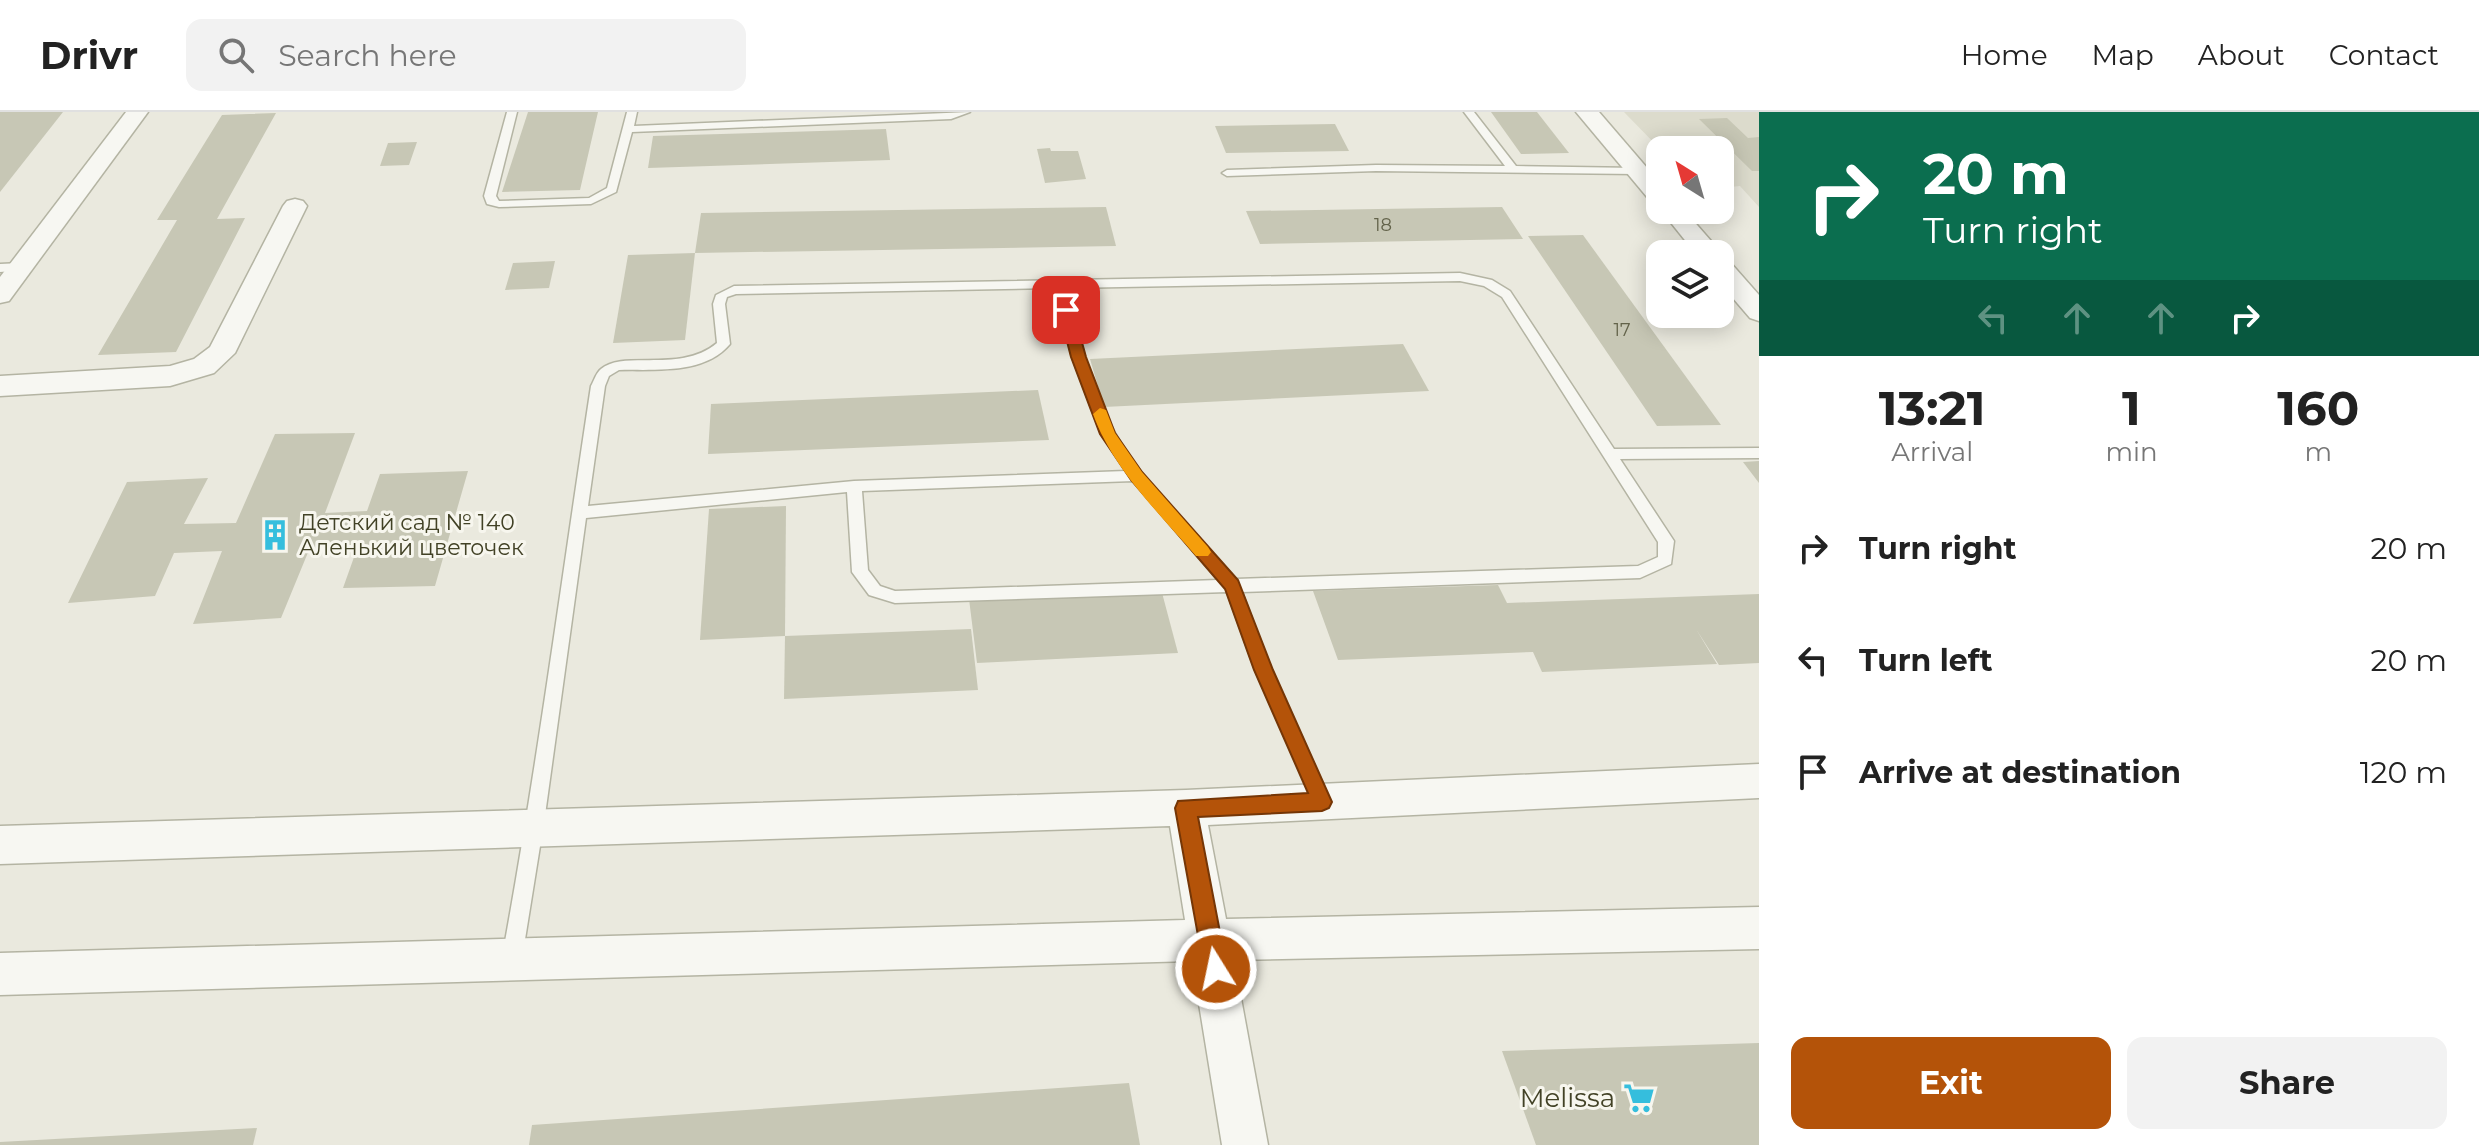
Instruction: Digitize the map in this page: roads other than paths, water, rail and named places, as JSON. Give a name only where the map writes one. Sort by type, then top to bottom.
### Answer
[{"type":"street","points":[[0,295],[10,268],[137,112]]},
{"type":"street","points":[[1587,112],[1646,182]]},
{"type":"street","points":[[0,386],[170,376],[204,366],[221,353],[295,206]]},
{"type":"street","points":[[1683,224],[1697,240]]},
{"type":"street","points":[[1734,283],[1759,312]]},
{"type":"street","points":[[0,845],[1186,808],[1759,781]]},
{"type":"street","points":[[1186,808],[1245,1145]]},
{"type":"street","points":[[0,974],[1759,928]]},
{"type":"lane","points":[[512,112],[490,196],[491,202],[499,204],[591,201],[605,196],[612,190],[632,112]]},
{"type":"lane","points":[[628,129],[951,116],[965,112]]},
{"type":"lane","points":[[1469,112],[1513,170]]},
{"type":"lane","points":[[1227,173],[1376,168],[1637,171]]},
{"type":"lane","points":[[512,959],[536,828],[598,386],[604,373],[616,366],[696,361],[713,356],[724,344],[719,304],[722,295],[734,290],[1460,277],[1488,283],[1506,294],[1666,541],[1666,560],[1640,572],[895,597],[875,591],[860,572],[854,486]]},
{"type":"lane","points":[[1060,286],[1078,357],[1108,434],[1137,476],[1232,585],[1263,670],[1322,802]]},
{"type":"lane","points":[[1610,454],[1759,453]]},
{"type":"lane","points":[[578,513],[854,486],[1137,476]]},
{"type":"place","name":"Детский сад № 140 Аленький цветочек","points":[[275,535]]},
{"type":"place","name":"Melissa","points":[[1639,1098]]}]
